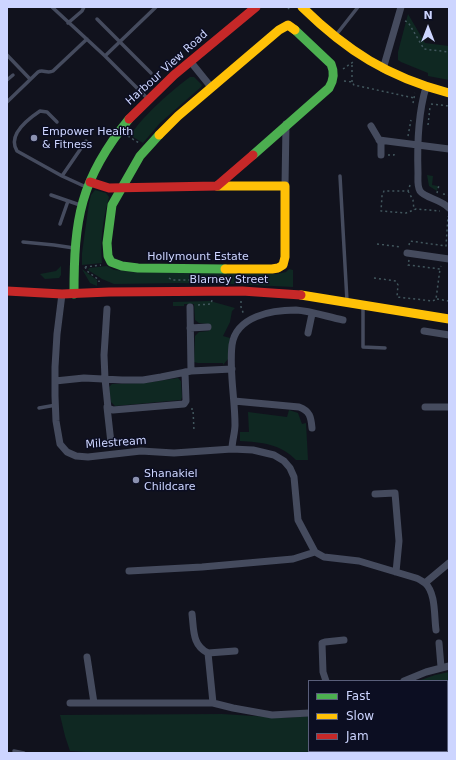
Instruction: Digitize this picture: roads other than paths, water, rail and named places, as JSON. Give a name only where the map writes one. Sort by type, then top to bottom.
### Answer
[{"type":"street","name":"Harbour View Road","points":[[74,294],[75,248],[81,206],[88,185],[102,155],[114,136],[147,99],[190,61],[256,7]]},
{"type":"street","points":[[302,7],[334,38],[360,56],[383,69],[426,87],[449,93]]},
{"type":"street","points":[[383,69],[401,7]]},
{"type":"street","points":[[121,188],[135,164],[147,148],[169,125],[211,87],[279,30],[288,25],[331,64],[334,68],[334,80],[329,88],[286,124],[217,186]]},
{"type":"street","points":[[190,61],[211,87]]},
{"type":"street","points":[[426,87],[417,144],[419,189],[424,195],[440,201],[449,208]]},
{"type":"street","name":"Hollymount Estate","points":[[121,188],[112,205],[107,243],[108,256],[111,262],[131,268],[272,270],[278,268],[283,265],[285,260],[286,124]]},
{"type":"street","points":[[371,126],[381,143],[382,155]]},
{"type":"street","points":[[379,140],[449,149]]},
{"type":"street","points":[[88,185],[109,188],[285,186]]},
{"type":"street","points":[[407,250],[449,259]]},
{"type":"street","name":"Blarney Street","points":[[7,291],[62,294],[242,291],[287,294],[347,302],[449,319]]},
{"type":"street","name":"Milestream","points":[[62,294],[57,334],[55,381],[56,421],[60,444],[67,452],[76,456],[88,457],[141,451],[174,453],[232,449],[253,450],[269,453],[284,461],[290,468],[294,477],[298,520],[315,552]]},
{"type":"street","points":[[107,407],[113,410],[184,404],[186,401],[190,328],[193,306]]},
{"type":"street","points":[[107,309],[104,349],[107,407],[111,443]]},
{"type":"street","points":[[232,449],[236,427],[232,369],[233,341],[240,328],[254,317],[273,312],[297,310],[344,320]]},
{"type":"street","points":[[308,333],[312,314]]},
{"type":"street","points":[[190,328],[208,327]]},
{"type":"street","points":[[424,331],[449,335]]},
{"type":"street","points":[[55,381],[84,378],[143,380],[188,371],[232,369]]},
{"type":"street","points":[[234,401],[292,406],[304,409],[311,417],[312,428]]},
{"type":"street","points":[[425,407],[449,407]]},
{"type":"street","points":[[375,494],[394,493],[399,541],[396,572]]},
{"type":"street","points":[[129,571],[202,567],[293,559],[315,552],[324,557],[359,561],[416,578],[425,583],[432,598],[436,630]]},
{"type":"street","points":[[425,583],[449,563]]},
{"type":"street","points":[[192,614],[194,633],[197,643],[201,648],[208,653],[235,651]]},
{"type":"street","points":[[326,680],[323,672],[322,643],[344,640]]},
{"type":"street","points":[[439,643],[441,667]]},
{"type":"street","points":[[208,653],[213,703]]},
{"type":"street","points":[[87,657],[94,703]]},
{"type":"street","points":[[407,680],[441,667],[449,666]]},
{"type":"street","points":[[70,703],[213,703],[272,715],[308,713]]},
{"type":"lane","points":[[52,7],[105,56],[147,99]]},
{"type":"lane","points":[[68,23],[83,10],[84,7]]},
{"type":"lane","points":[[105,56],[156,7]]},
{"type":"lane","points":[[334,38],[358,7]]},
{"type":"lane","points":[[97,19],[150,73]]},
{"type":"lane","points":[[7,102],[40,70],[48,72],[52,71],[87,39]]},
{"type":"lane","points":[[7,55],[30,79]]},
{"type":"lane","points":[[7,80],[12,75]]},
{"type":"lane","points":[[57,122],[47,112],[40,111],[15,135],[14,144],[17,151],[62,176],[88,185]]},
{"type":"lane","points":[[62,176],[86,141]]},
{"type":"lane","points":[[340,176],[347,302]]},
{"type":"lane","points":[[51,195],[81,206]]},
{"type":"lane","points":[[60,224],[68,201]]},
{"type":"lane","points":[[23,242],[75,248]]},
{"type":"lane","points":[[363,305],[363,346],[385,348]]},
{"type":"lane","points":[[39,408],[56,406]]},
{"type":"lane","points":[[14,750],[24,753]]},
{"type":"lane","points":[[362,753],[375,752]]},
{"type":"place","name":"Empower Health & Fitness","points":[[34,138]]},
{"type":"place","name":"Shanakiel Childcare","points":[[136,480]]}]
